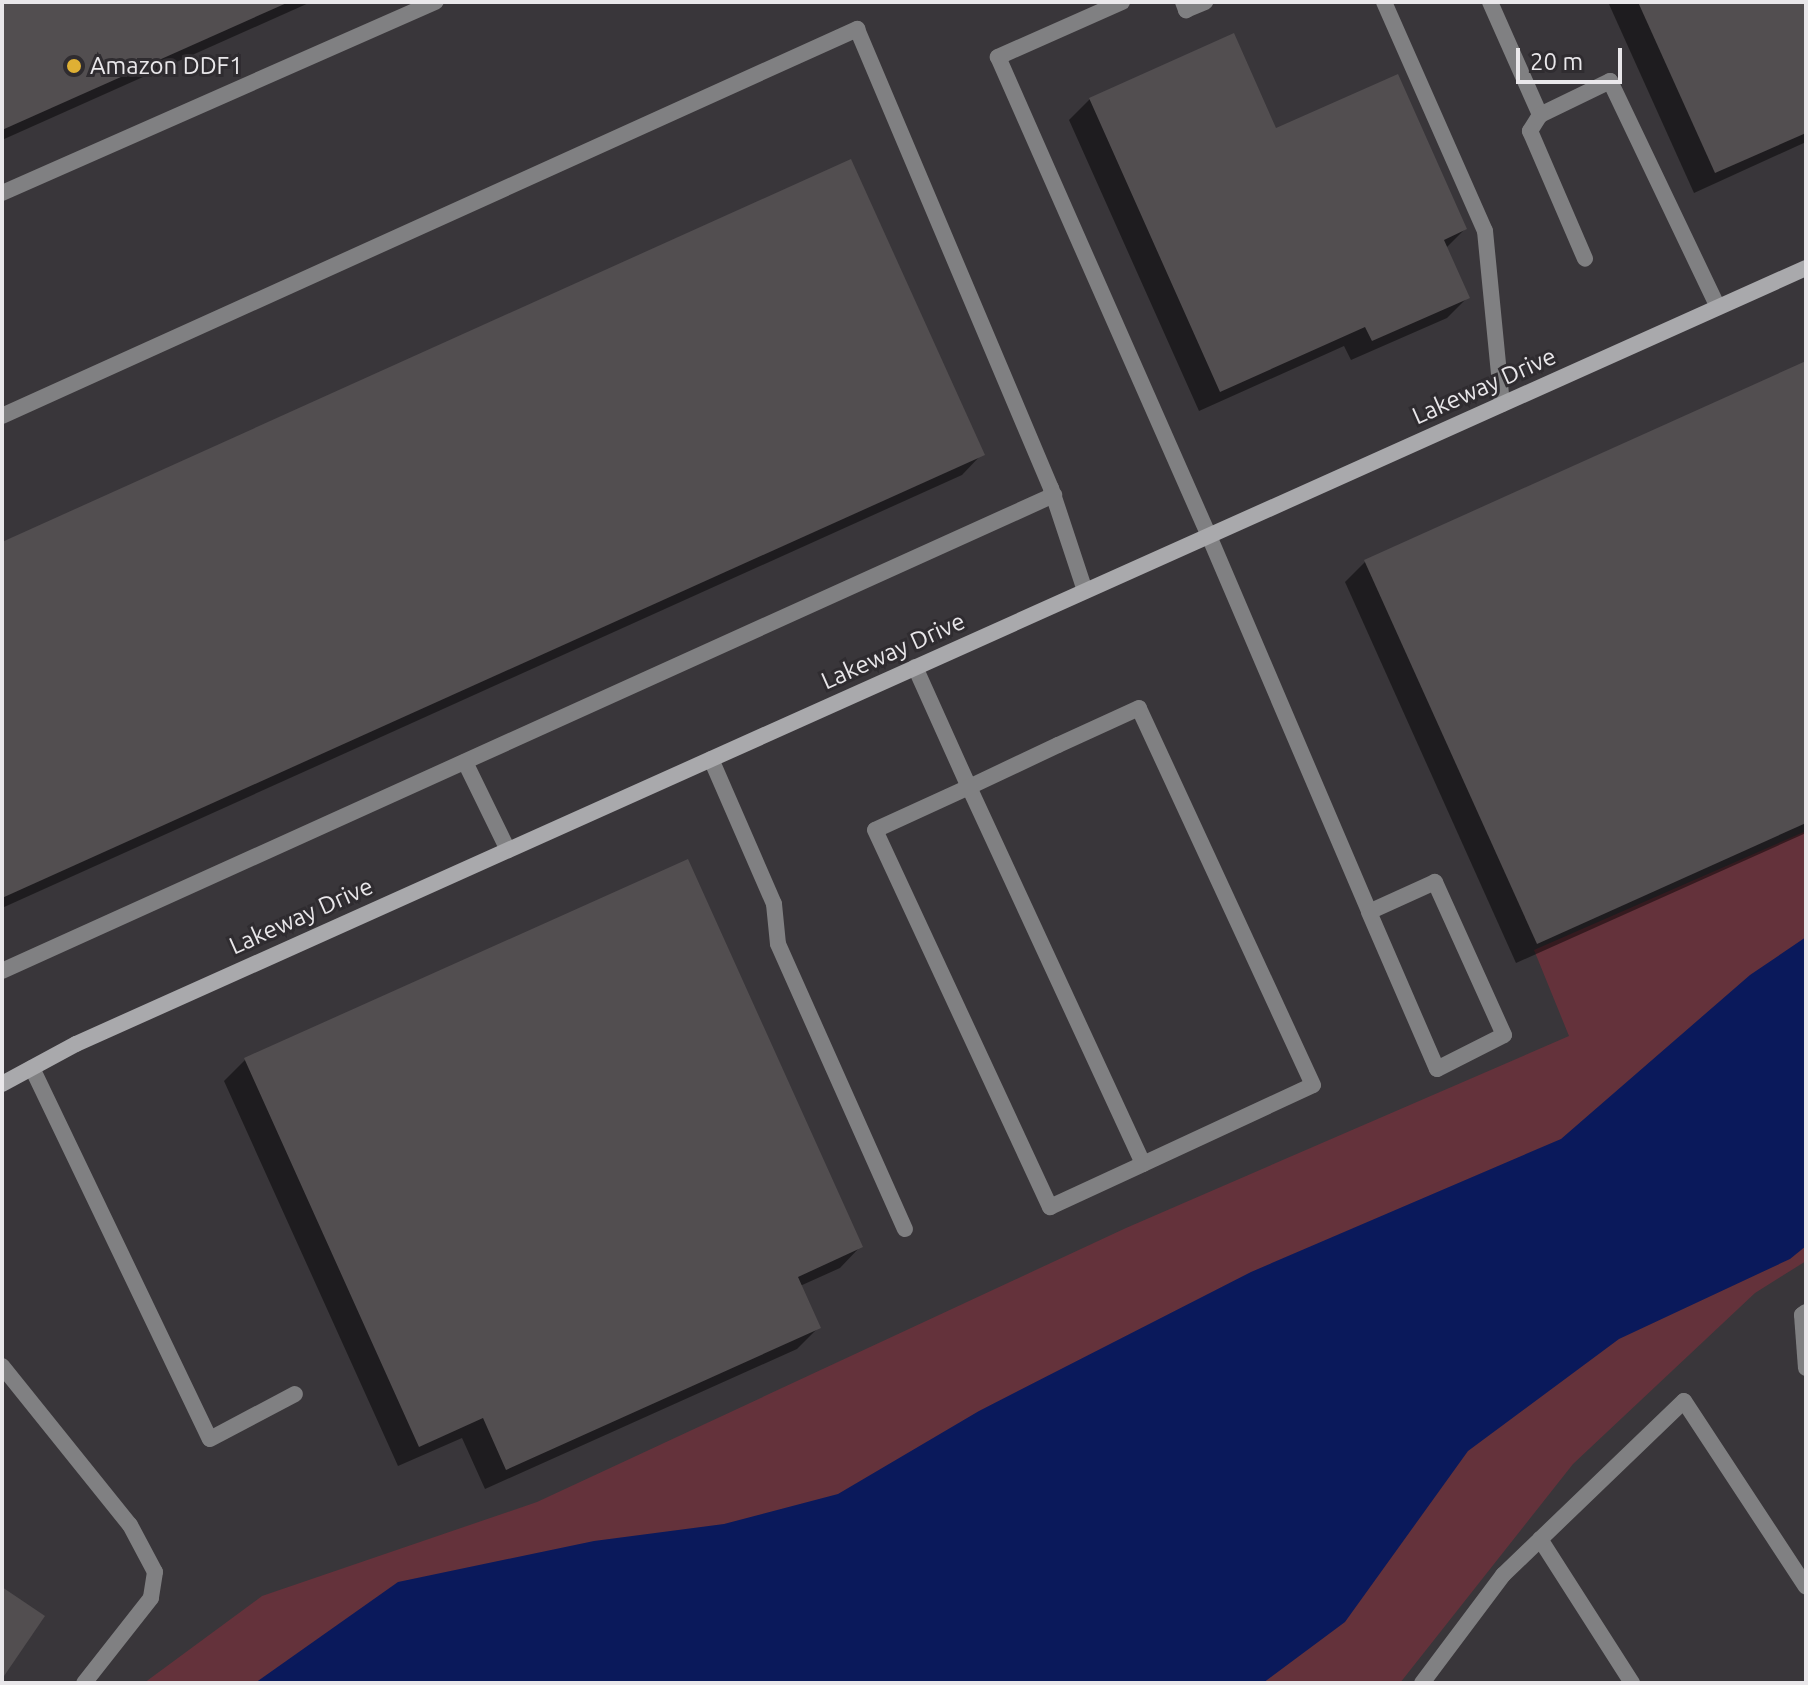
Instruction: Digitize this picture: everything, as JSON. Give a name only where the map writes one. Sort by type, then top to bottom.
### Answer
[{"type":"street","name":"Lakeway Drive","points":[[2,1084],[76,1044],[1806,268]]},
{"type":"lane","points":[[2,193],[436,2]]},
{"type":"lane","points":[[1122,2],[998,57],[1209,536],[1369,912],[1437,1069],[1504,1035],[1435,882],[1369,912]]},
{"type":"lane","points":[[1183,2],[1186,10],[1205,2]]},
{"type":"lane","points":[[1384,2],[1485,231],[1502,404]]},
{"type":"lane","points":[[1490,2],[1540,115]]},
{"type":"lane","points":[[2,416],[857,29],[1054,495],[1085,591]]},
{"type":"lane","points":[[1585,259],[1530,131],[1540,115],[1610,81],[1718,307]]},
{"type":"lane","points":[[2,971],[1054,495]]},
{"type":"lane","points":[[915,667],[1143,1164]]},
{"type":"lane","points":[[1139,708],[1313,1085],[1143,1164],[1050,1207],[875,830],[1139,708]]},
{"type":"lane","points":[[711,759],[774,904],[778,944],[905,1229]]},
{"type":"lane","points":[[465,762],[508,850]]},
{"type":"lane","points":[[32,1068],[210,1439],[295,1394]]},
{"type":"lane","points":[[1806,1312],[1802,1315],[1806,1368]]},
{"type":"lane","points":[[2,1366],[130,1525],[155,1572],[151,1598],[84,1683]]},
{"type":"lane","points":[[1422,1683],[1503,1575],[1684,1401],[1806,1587]]},
{"type":"lane","points":[[1540,1539],[1632,1683]]},
{"type":"shaded area","points":[[1806,831],[1806,1261],[1755,1293],[1573,1464],[1400,1683],[144,1683],[262,1596],[537,1502],[1126,1228],[1569,1036],[1534,950]]},
{"type":"shaded area","points":[[1806,937],[1806,1246],[1790,1259],[1619,1339],[1468,1451],[1345,1622],[1263,1683],[255,1683],[398,1582],[594,1541],[724,1524],[838,1494],[979,1411],[1251,1272],[1561,1139],[1750,975]]},
{"type":"building","name":"Amazon DDF1","points":[[2,2],[289,2],[2,130]]},
{"type":"building","points":[[1638,2],[1806,2],[1806,133],[1715,173]]},
{"type":"building","points":[[1234,33],[1276,128],[1398,74],[1467,229],[1444,240],[1470,298],[1372,341],[1365,327],[1220,392],[1089,98]]},
{"type":"building","points":[[851,159],[985,455],[2,898],[2,542]]},
{"type":"building","points":[[1806,361],[1806,823],[1537,944],[1364,560]]},
{"type":"building","points":[[688,859],[863,1247],[798,1277],[821,1328],[506,1470],[483,1418],[419,1447],[244,1058]]},
{"type":"building","points":[[2,1587],[45,1616],[2,1679]]},
{"type":"place","name":"Amazon DDF1","points":[[74,66]]}]
